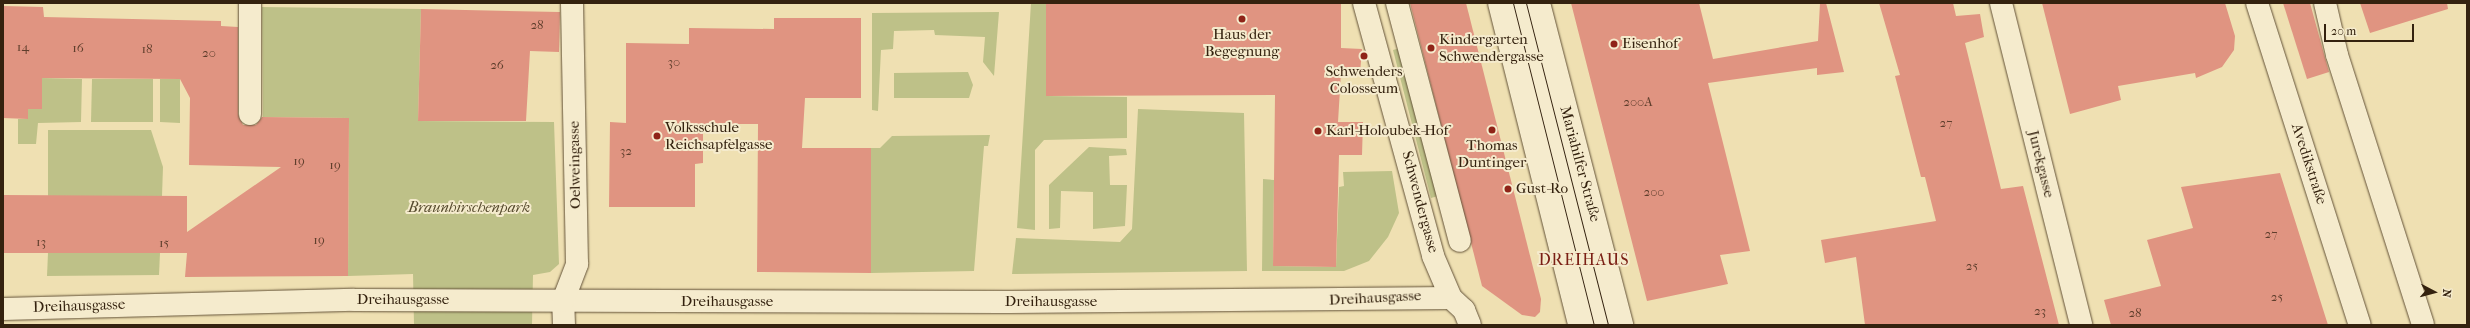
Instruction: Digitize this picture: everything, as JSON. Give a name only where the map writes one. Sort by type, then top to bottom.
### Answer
[{"type":"street","points":[[250,3],[250,114]]},
{"type":"street","name":"Oelweingasse","points":[[564,325],[563,301],[577,264],[572,3]]},
{"type":"street","name":"Schwendergasse","points":[[1364,3],[1433,256],[1451,298],[1464,310],[1470,325]]},
{"type":"street","name":"Schwendergasse","points":[[1397,3],[1460,241]]},
{"type":"street","name":"Mariahilfer Straße","points":[[1499,3],[1622,325]]},
{"type":"street","points":[[1520,3],[1601,325]]},
{"type":"street","name":"Mariahilfer Straße","points":[[1539,3],[1579,325]]},
{"type":"street","name":"Jurekgasse","points":[[2001,3],[2081,325]]},
{"type":"street","name":"Avedikstraße","points":[[2257,3],[2360,325]]},
{"type":"street","points":[[2324,3],[2337,55],[2423,325]]},
{"type":"street","name":"Dreihausgasse","points":[[3,309],[304,300],[1011,302],[1451,298]]},
{"type":"green space","points":[[1031,3],[1046,3],[1046,96],[1127,97],[1127,138],[1044,140],[1035,150],[1035,230],[1017,228]]},
{"type":"green space","name":"Braunhirschenpark","points":[[262,7],[421,9],[418,121],[554,122],[559,264],[550,272],[533,275],[532,325],[414,325],[413,274],[348,276],[349,118],[263,117]]},
{"type":"green space","points":[[999,12],[994,76],[983,62],[985,37],[935,35],[934,30],[894,31],[893,49],[881,50],[878,111],[872,110],[872,13]]},
{"type":"green space","points":[[1400,48],[1438,196],[1431,198],[1393,50]]},
{"type":"green space","points":[[968,72],[973,85],[969,98],[894,98],[894,73]]},
{"type":"green space","points":[[42,78],[82,79],[81,122],[38,123],[36,144],[18,144],[18,119],[27,119],[28,109],[42,109]]},
{"type":"green space","points":[[92,79],[153,79],[153,122],[91,122]]},
{"type":"green space","points":[[160,79],[180,79],[180,123],[160,122]]},
{"type":"green space","points":[[1138,109],[1244,113],[1247,271],[1012,274],[1016,238],[1120,242],[1132,229]]},
{"type":"green space","points":[[48,130],[151,130],[163,167],[162,196],[48,196]]},
{"type":"green space","points":[[990,135],[988,146],[984,146],[974,271],[871,273],[871,148],[880,148],[892,136]]},
{"type":"green space","points":[[1089,147],[1126,149],[1127,155],[1109,156],[1110,185],[1127,185],[1125,226],[1093,229],[1093,192],[1061,191],[1060,228],[1049,229],[1049,185]]},
{"type":"green space","points":[[1392,171],[1399,213],[1388,237],[1369,261],[1344,271],[1262,271],[1263,179],[1274,180],[1273,266],[1336,267],[1339,187],[1344,186],[1343,172]]},
{"type":"green space","points":[[48,253],[160,253],[159,275],[47,276]]},
{"type":"building","name":"Karl-Holoubek-Hof","points":[[1046,3],[1341,3],[1341,48],[1362,49],[1360,73],[1341,73],[1338,122],[1363,122],[1362,155],[1339,155],[1336,267],[1273,266],[1275,95],[1046,96]]},
{"type":"building","points":[[1410,3],[1466,3],[1541,299],[1540,312],[1535,317],[1522,315],[1482,286]]},
{"type":"building","points":[[1571,3],[1699,3],[1713,59],[1818,41],[1820,3],[1826,3],[1844,72],[1817,75],[1817,68],[1708,83],[1750,251],[1720,255],[1728,284],[1647,301]]},
{"type":"building","points":[[1879,3],[1953,3],[1956,16],[1980,14],[1984,37],[1965,43],[2001,189],[2023,186],[2059,325],[1865,325],[1856,257],[1825,263],[1821,240],[1936,221],[1925,177],[1921,177],[1895,76],[1900,75]]},
{"type":"building","points":[[2042,3],[2225,3],[2235,36],[2234,50],[2222,67],[2196,78],[2195,73],[2118,86],[2121,100],[2070,114]]},
{"type":"building","points":[[2283,3],[2310,3],[2329,72],[2307,79]]},
{"type":"building","points":[[2360,3],[2447,3],[2448,9],[2370,33]]},
{"type":"building","points":[[3,6],[43,7],[44,17],[221,21],[221,26],[238,27],[238,114],[243,125],[256,125],[262,117],[349,118],[348,276],[185,277],[187,253],[3,253],[3,195],[187,196],[187,232],[281,167],[189,165],[190,98],[180,79],[42,78],[42,109],[28,109],[28,119],[3,118]]},
{"type":"building","points":[[421,9],[560,12],[559,52],[530,51],[526,121],[418,121]]},
{"type":"building","name":"Volksschule Reichsapfelgasse","points":[[774,18],[861,18],[861,98],[805,98],[802,148],[871,148],[871,273],[757,272],[758,124],[703,124],[703,163],[695,164],[695,207],[609,207],[610,122],[626,123],[626,43],[689,44],[689,28],[774,29]]},
{"type":"building","points":[[2280,173],[2328,325],[2111,325],[2104,300],[2161,286],[2147,240],[2193,228],[2181,187]]},
{"type":"tram line","points":[[1513,3],[1594,325]]},
{"type":"tram line","points":[[1526,3],[1608,325]]},
{"type":"place","name":"Haus der Begegnung","points":[[1242,19]]},
{"type":"place","name":"Eisenhof","points":[[1614,44]]},
{"type":"place","name":"Kindergarten Schwendergasse","points":[[1431,48]]},
{"type":"place","name":"Schwenders Colosseum","points":[[1364,56]]},
{"type":"place","name":"Thomas Duntinger","points":[[1492,130]]},
{"type":"place","name":"Karl-Holoubek-Hof","points":[[1318,131]]},
{"type":"place","name":"Volksschule Reichsapfelgasse","points":[[657,136]]},
{"type":"place","name":"Gust-Ro","points":[[1508,189]]},
{"type":"district","name":"DREIHAUS","points":[[1584,260]]}]
